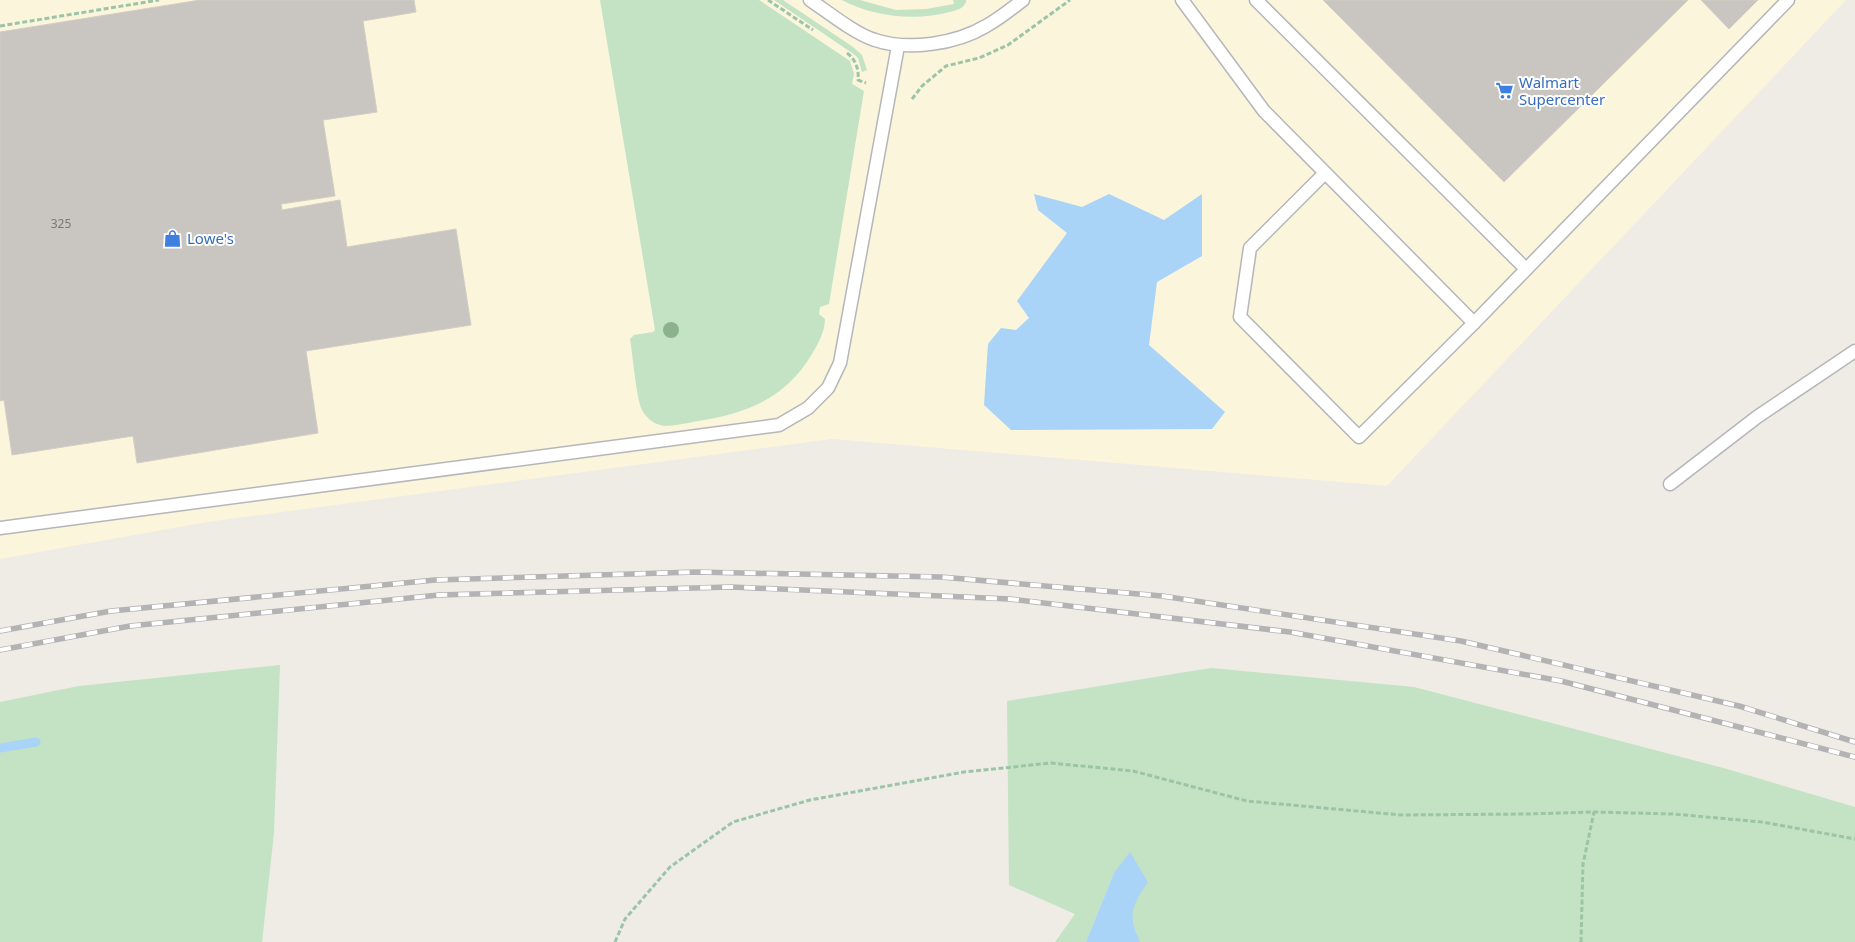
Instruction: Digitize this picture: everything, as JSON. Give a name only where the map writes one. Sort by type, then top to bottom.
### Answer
[{"type":"lane","points":[[810,0],[873,40],[898,46],[926,45],[962,37],[984,28],[1023,0]]},
{"type":"lane","points":[[1182,0],[1264,111],[1474,322]]},
{"type":"lane","points":[[1256,0],[1526,269]]},
{"type":"lane","points":[[1325,173],[1250,248],[1240,317],[1360,437],[1788,0]]},
{"type":"lane","points":[[0,528],[779,426],[808,408],[828,388],[840,363],[898,46]]},
{"type":"lane","points":[[1670,484],[1757,417],[1855,351]]},
{"type":"path","points":[[0,26],[160,0]]},
{"type":"path","points":[[768,0],[820,35]]},
{"type":"path","points":[[842,49],[854,59],[857,65],[858,80],[866,82]]},
{"type":"path","points":[[615,942],[625,919],[670,866],[733,822],[810,800],[964,772],[1051,763],[1133,771],[1247,801],[1401,815],[1594,812],[1673,814],[1762,822],[1855,839]]},
{"type":"path","points":[[1581,942],[1583,864],[1594,812]]},
{"type":"shaded area","points":[[0,0],[1846,0],[1387,486],[832,439],[207,522],[0,559]]},
{"type":"green space","points":[[600,0],[759,0],[850,61],[854,74],[852,84],[864,91],[829,304],[820,307],[819,314],[825,319],[825,324],[819,342],[790,382],[777,393],[748,408],[716,418],[664,426],[651,421],[642,410],[636,386],[630,339],[634,335],[655,330]]},
{"type":"green space","points":[[774,0],[783,0],[853,47],[862,55],[867,70],[862,72],[858,58],[855,55]]},
{"type":"green space","points":[[842,0],[860,0],[896,10],[926,9],[954,4],[953,0],[966,0],[966,2],[961,8],[950,12],[909,17],[881,14],[854,6]]},
{"type":"green space","points":[[280,665],[274,833],[262,942],[0,942],[0,702],[79,686]]},
{"type":"green space","points":[[1211,668],[1414,687],[1727,769],[1855,807],[1855,942],[1125,942],[1114,873],[1086,942],[1055,942],[1075,914],[1009,885],[1007,701]]},
{"type":"water","points":[[1034,194],[1082,207],[1109,194],[1164,220],[1202,194],[1202,256],[1157,282],[1149,345],[1225,412],[1212,429],[1011,430],[984,405],[988,344],[1001,328],[1016,330],[1029,318],[1017,301],[1067,233],[1038,210]]},
{"type":"water","points":[[1130,852],[1148,882],[1138,898],[1133,911],[1134,924],[1140,942],[1086,942],[1114,873]]},
{"type":"building","name":"Lowe's","points":[[200,0],[414,0],[416,12],[363,21],[377,112],[323,120],[335,196],[281,204],[282,210],[340,200],[347,247],[456,229],[471,325],[306,351],[318,433],[137,463],[133,436],[12,455],[4,400],[0,401],[0,32]]},
{"type":"building","name":"Walmart Supercenter","points":[[1323,0],[1688,0],[1504,182]]},
{"type":"building","points":[[1701,0],[1758,0],[1729,29]]},
{"type":"waterway","points":[[0,748],[36,742]]},
{"type":"railway","points":[[0,631],[111,611],[435,580],[696,572],[941,577],[1162,596],[1461,641],[1739,706],[1855,742]]},
{"type":"railway","points":[[0,650],[130,626],[439,595],[731,587],[1010,599],[1290,632],[1561,681],[1855,757]]},
{"type":"place","name":"Walmart Supercenter","points":[[1505,91]]},
{"type":"place","name":"Lowe's","points":[[173,238]]}]
